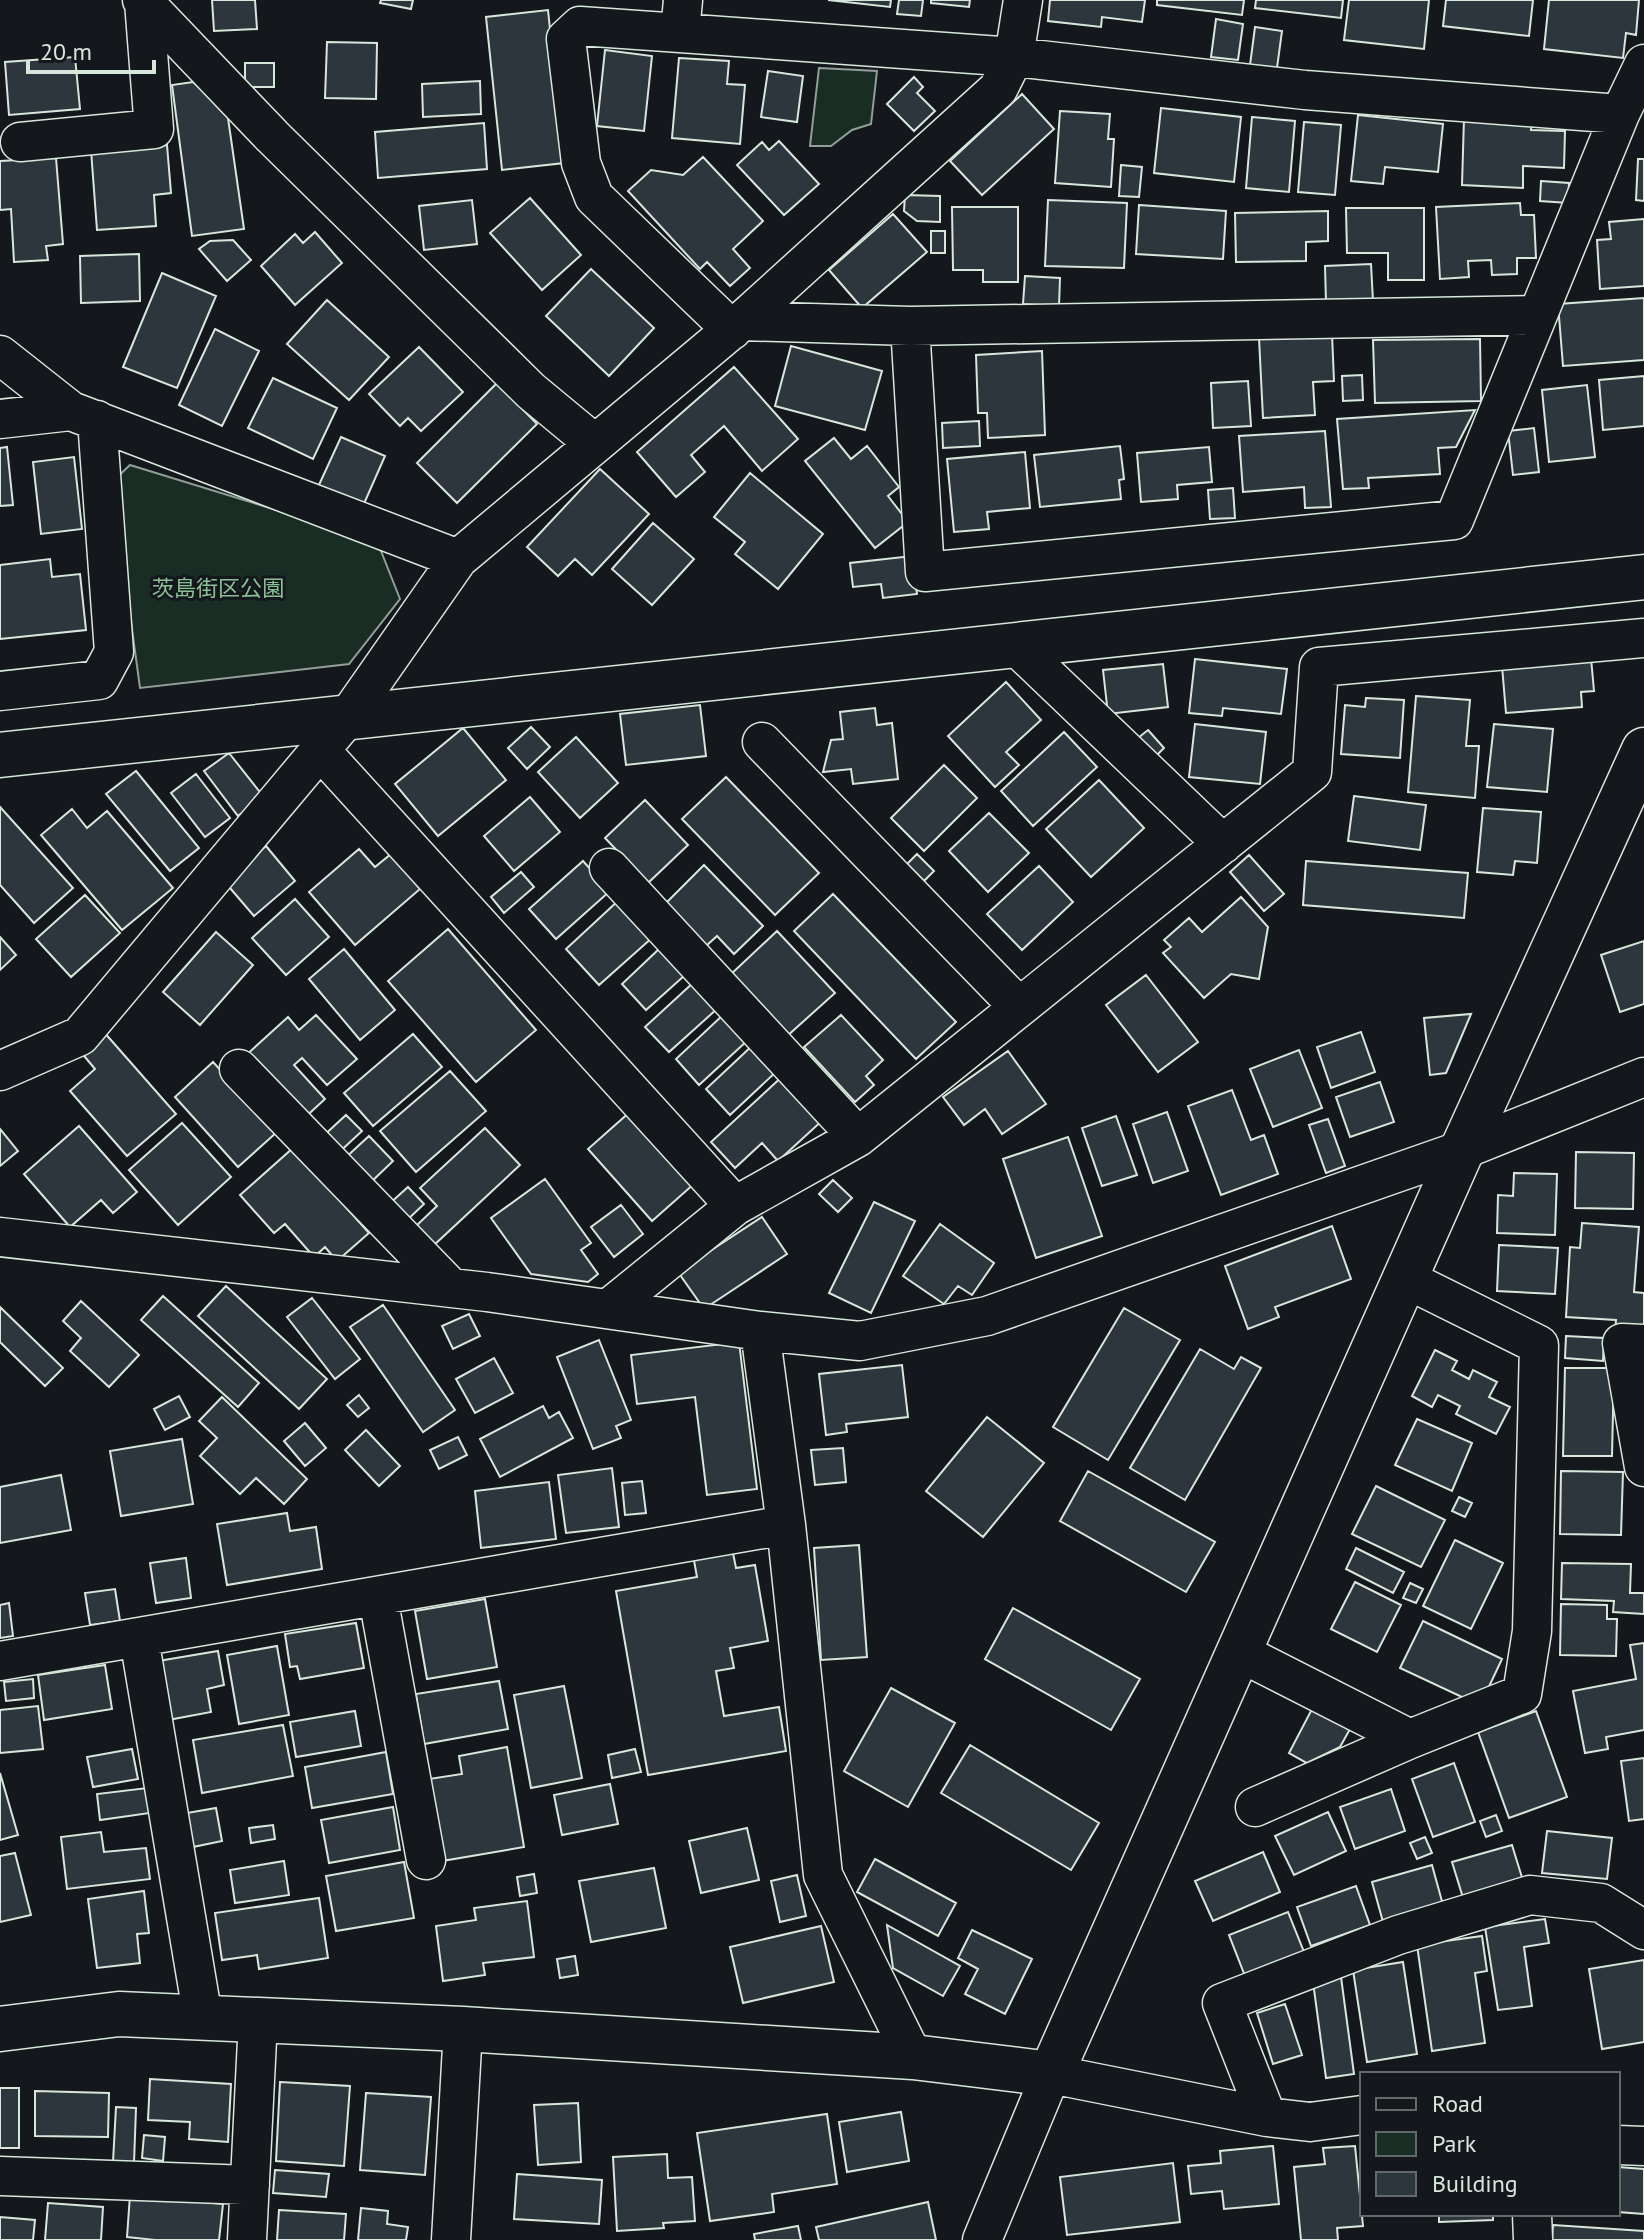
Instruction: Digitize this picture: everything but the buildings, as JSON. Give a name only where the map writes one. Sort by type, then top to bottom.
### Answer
[{"type":"street","points":[[0,1071],[80,1036],[334,734],[458,559],[737,326],[998,89],[1014,57],[1023,0]]},
{"type":"street","points":[[20,142],[154,129],[143,1]]},
{"type":"street","points":[[143,1],[272,136],[531,391],[595,444]]},
{"type":"street","points":[[1537,315],[737,326],[594,197],[581,163],[566,39],[580,26],[682,16],[1305,90],[1620,114]]},
{"type":"street","points":[[910,326],[925,572],[1454,520],[1620,114],[1644,64]]},
{"type":"street","points":[[0,355],[84,416],[458,559]]},
{"type":"street","points":[[0,419],[84,416]]},
{"type":"street","points":[[0,691],[99,680],[114,652],[84,416]]},
{"type":"street","points":[[0,755],[334,734],[1015,645],[1644,577]]},
{"type":"street","points":[[608,1309],[735,1206],[858,1137],[1312,772],[1319,667],[1644,638]]},
{"type":"street","points":[[1015,645],[1223,844]]},
{"type":"street","points":[[334,734],[735,1206]]},
{"type":"street","points":[[762,742],[1019,1007]]},
{"type":"street","points":[[982,2240],[1051,2074],[1462,1150],[1644,750]]},
{"type":"street","points":[[609,868],[858,1137]]},
{"type":"street","points":[[239,1069],[451,1288]]},
{"type":"street","points":[[0,1237],[451,1288],[760,1331],[860,1341],[987,1316],[1462,1150],[1644,1077]]},
{"type":"street","points":[[1255,1807],[1522,1694],[1532,1631],[1539,1345],[1406,1279]]},
{"type":"street","points":[[760,1331],[786,1525],[823,1875],[913,2057]]},
{"type":"street","points":[[1644,1344],[1622,1343],[1644,1467]]},
{"type":"street","points":[[0,1661],[786,1525]]},
{"type":"street","points":[[378,1597],[426,1860]]},
{"type":"street","points":[[139,1638],[203,2018]]},
{"type":"street","points":[[1239,1652],[1410,1739]]},
{"type":"street","points":[[1267,2117],[1222,2003],[1398,1935],[1530,1895],[1601,1903],[1644,1930]]},
{"type":"street","points":[[0,2029],[119,2014],[463,2029],[913,2057],[1051,2074],[1267,2117],[1310,2122],[1360,2115]]},
{"type":"street","points":[[247,2240],[258,2020]]},
{"type":"street","points":[[451,2240],[463,2029]]},
{"type":"street","points":[[1620,2145],[1644,2146]]},
{"type":"street","points":[[0,2176],[250,2185]]},
{"type":"street","points":[[1532,2216],[1533,2240]]},
{"type":"green space","points":[[819,68],[877,71],[871,124],[852,130],[831,146],[810,146]]},
{"type":"green space","name":"茨島街区公園","points":[[130,465],[377,541],[400,599],[349,664],[140,688],[112,482]]}]
